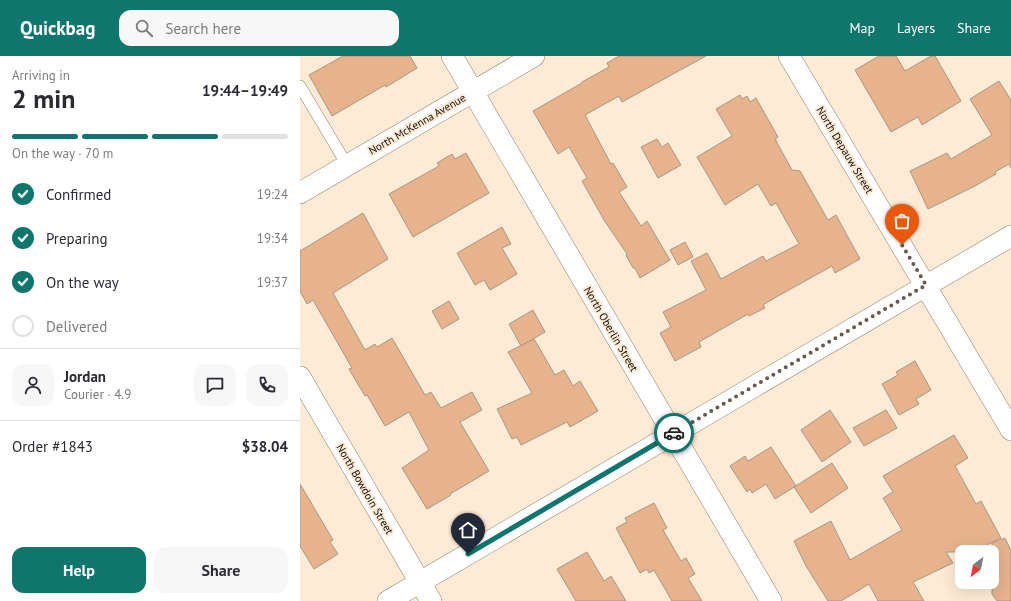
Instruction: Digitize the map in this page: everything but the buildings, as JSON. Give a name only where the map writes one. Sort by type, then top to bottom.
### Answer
[{"type":"street","name":"North Oberlin Street","points":[[452,56],[771,601]]},
{"type":"street","name":"North McKenna Avenue","points":[[300,193],[534,56]]},
{"type":"street","name":"North Depauw Street","points":[[789,56],[1011,430]]},
{"type":"street","points":[[388,601],[1011,236]]},
{"type":"street","name":"North Bowdoin Street","points":[[300,377],[431,601]]},
{"type":"lane","points":[[300,86],[347,165]]},
{"type":"way so far","points":[[674,433],[926,285],[902,245]]},
{"type":"route","points":[[468,554],[674,433]]}]
